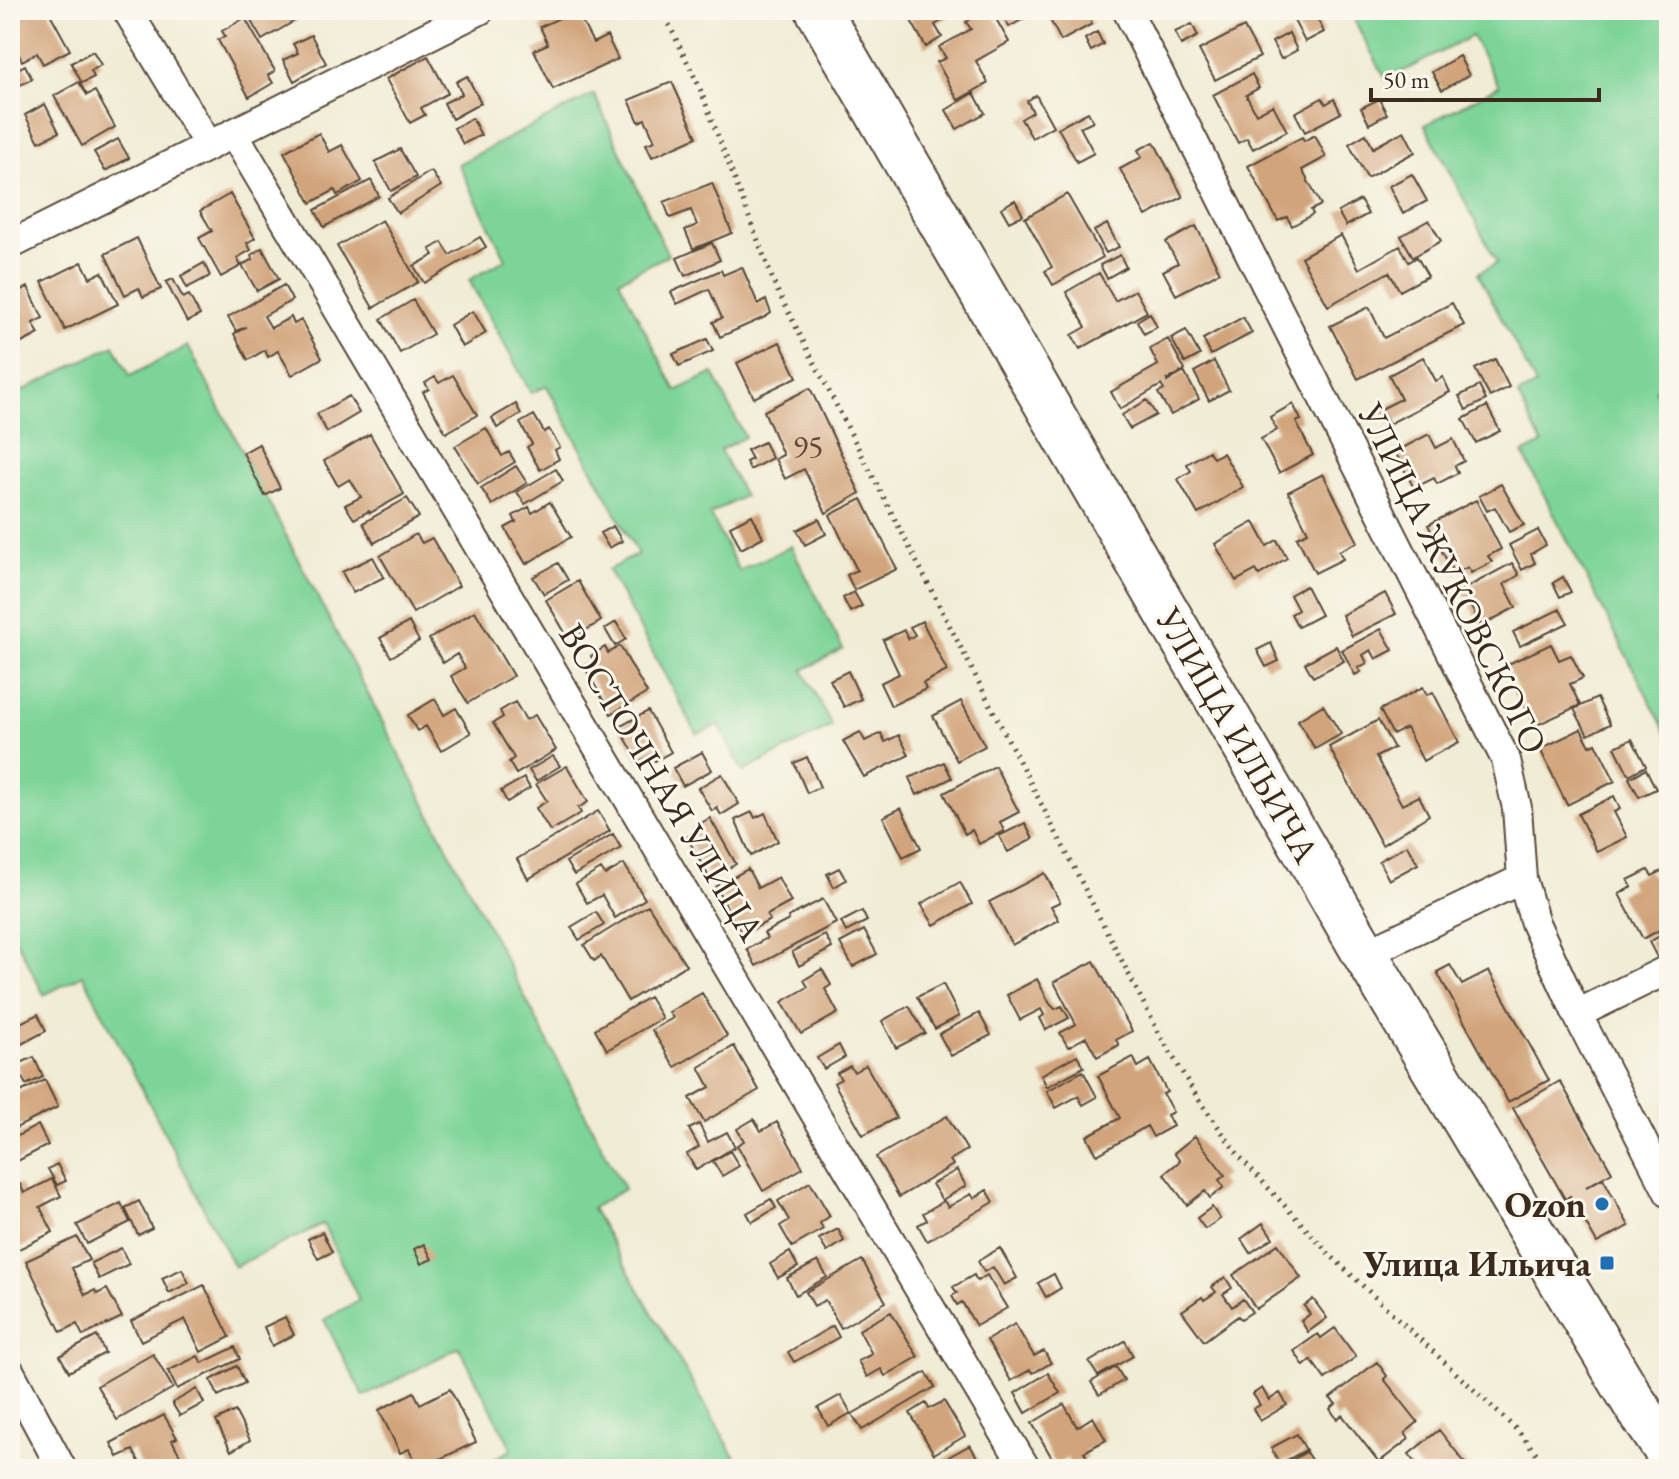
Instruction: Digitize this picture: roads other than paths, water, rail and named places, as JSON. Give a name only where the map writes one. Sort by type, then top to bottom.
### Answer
[{"type":"main road","name":"УЛИЦА ИЛЬИЧА","points":[[818,10],[1365,954],[1635,1404],[1669,1454]]},
{"type":"street","name":"ВОСТОЧНАЯ УЛИЦА","points":[[127,10],[222,140],[1026,1469]]},
{"type":"street","points":[[10,245],[480,10]]},
{"type":"street","name":"УЛИЦА ЖУКОВСКОГО","points":[[1127,10],[1506,760],[1517,808],[1522,879],[1535,923],[1577,1014],[1669,1193]]},
{"type":"street","points":[[1365,954],[1522,879]]},
{"type":"street","points":[[1577,1014],[1669,969]]},
{"type":"street","points":[[10,1372],[62,1469]]},
{"type":"place","name":"Ozon","points":[[1602,1204]]},
{"type":"place","name":"Улица Ильича","points":[[1607,1263]]}]
